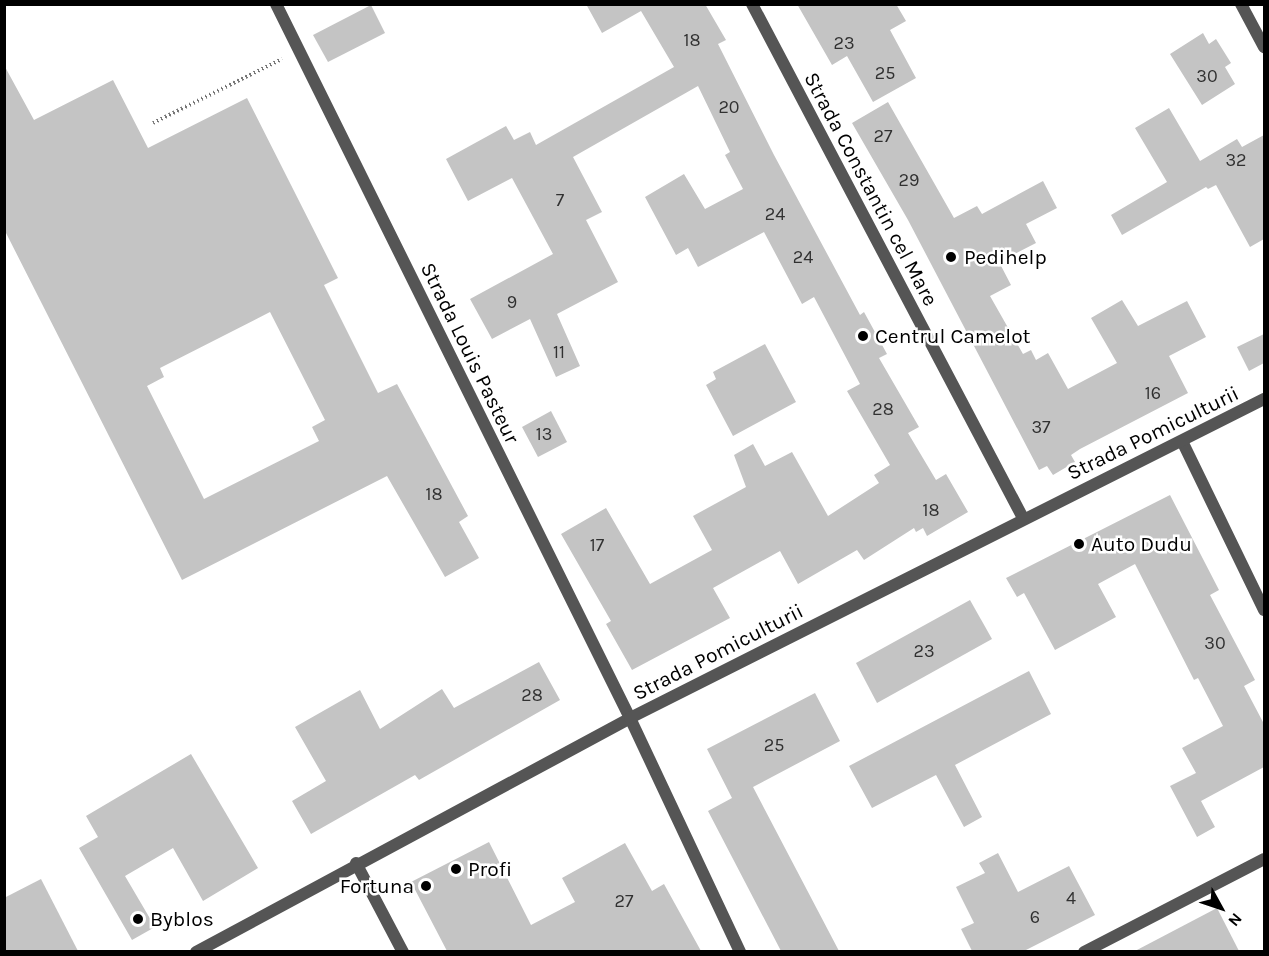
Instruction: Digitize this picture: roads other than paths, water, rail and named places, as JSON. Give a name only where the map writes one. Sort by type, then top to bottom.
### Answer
[{"type":"street","name":"Strada Louis Pasteur","points":[[276,4],[630,718],[741,951]]},
{"type":"street","name":"Strada Constantin cel Mare","points":[[752,4],[1023,518]]},
{"type":"street","points":[[1241,4],[1264,47]]},
{"type":"street","name":"Strada Pomiculturii","points":[[204,950],[356,863],[630,718],[1023,518],[1264,399]]},
{"type":"street","points":[[1182,441],[1264,610]]},
{"type":"street","points":[[1084,951],[1264,859]]},
{"type":"street","points":[[356,863],[403,951]]},
{"type":"place","name":"Pedihelp","points":[[951,257]]},
{"type":"place","name":"Centrul Camelot","points":[[863,336]]},
{"type":"place","name":"Auto Dudu","points":[[1079,544]]},
{"type":"place","name":"Profi","points":[[456,869]]},
{"type":"place","name":"Fortuna","points":[[426,886]]},
{"type":"place","name":"Byblos","points":[[138,919]]}]
